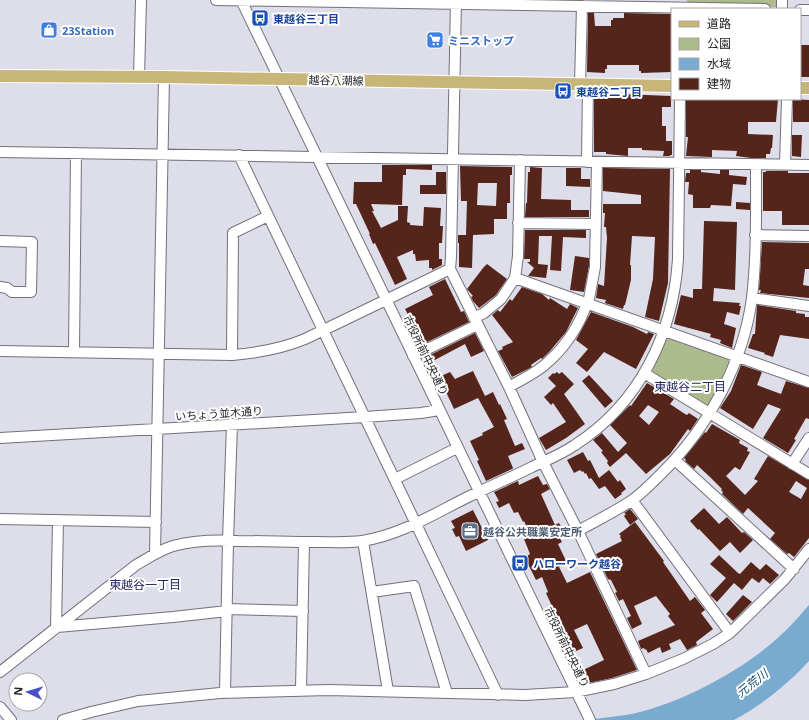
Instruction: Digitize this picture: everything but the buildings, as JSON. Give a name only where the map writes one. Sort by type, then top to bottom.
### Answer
[{"type":"main road","name":"越谷八潮線","points":[[0,76],[164,76],[671,86]]},
{"type":"street","points":[[139,77],[141,0]]},
{"type":"street","points":[[216,0],[553,3],[582,6],[682,6],[737,8]]},
{"type":"street","name":"市役所前中央通り","points":[[242,0],[457,448],[590,720]]},
{"type":"street","points":[[456,2],[450,268],[509,387],[543,462],[578,531],[646,674]]},
{"type":"street","points":[[509,387],[535,372],[558,352],[578,325],[588,304],[595,266],[596,224],[592,162],[584,84],[582,6]]},
{"type":"street","points":[[155,554],[164,76]]},
{"type":"street","points":[[0,672],[136,565],[171,547],[196,541],[363,541],[394,533],[558,456],[575,446],[599,427],[625,401],[644,373],[657,349],[673,302],[676,280],[680,162],[680,100]]},
{"type":"street","points":[[785,164],[787,100]]},
{"type":"street","points":[[0,152],[809,165]]},
{"type":"street","points":[[74,352],[76,153]]},
{"type":"street","points":[[239,155],[498,695]]},
{"type":"street","points":[[413,356],[475,321],[501,299],[511,286],[515,278],[518,256],[520,160]]},
{"type":"street","points":[[578,531],[632,500],[675,460],[698,431],[731,372],[737,357],[752,298],[756,164]]},
{"type":"street","points":[[232,355],[233,233],[268,216]]},
{"type":"street","points":[[518,223],[596,224]]},
{"type":"street","points":[[755,235],[809,236]]},
{"type":"street","points":[[0,241],[32,242],[31,292],[12,292],[7,288],[0,287]]},
{"type":"street","points":[[0,350],[159,354],[252,354],[283,347],[305,339],[450,268]]},
{"type":"street","points":[[515,278],[809,382]]},
{"type":"street","points":[[752,298],[809,306]]},
{"type":"street","points":[[644,373],[809,474]]},
{"type":"street","name":"いちょう並木通り","points":[[0,438],[365,417],[421,413],[439,410]]},
{"type":"street","points":[[225,692],[232,424]]},
{"type":"street","points":[[792,464],[809,438]]},
{"type":"street","points":[[395,478],[457,448]]},
{"type":"street","points":[[675,460],[794,569]]},
{"type":"street","points":[[632,500],[730,634]]},
{"type":"street","points":[[0,518],[156,522]]},
{"type":"street","points":[[56,627],[58,520]]},
{"type":"street","points":[[363,541],[388,691]]},
{"type":"street","points":[[301,690],[304,542]]},
{"type":"street","points":[[63,720],[138,701],[225,692],[301,690],[578,696],[646,674],[713,644],[730,634],[794,569],[809,549]]},
{"type":"street","points":[[372,592],[414,586],[447,693]]},
{"type":"street","points":[[56,627],[227,610],[303,611]]},
{"type":"street","points":[[0,707],[11,720]]},
{"type":"green space","points":[[686,0],[780,0],[780,3],[776,7],[691,5]]},
{"type":"green space","points":[[672,338],[728,358],[730,363],[711,404],[704,405],[653,374],[653,368],[666,340]]},
{"type":"water","name":"元荒川","points":[[809,605],[809,661],[774,694],[755,708],[734,720],[586,720],[626,715],[646,710],[667,704],[709,685],[749,661],[782,634]]},
{"type":"place","name":"東越谷三丁目","points":[[260,18]]},
{"type":"place","name":"23Station","points":[[49,30]]},
{"type":"place","name":"ミニストップ","points":[[435,40]]},
{"type":"place","name":"東越谷二丁目","points":[[563,91]]},
{"type":"place","name":"越谷公共職業安定所","points":[[470,531]]},
{"type":"place","name":"ハローワーク越谷","points":[[520,563]]},
{"type":"district","name":"東越谷二丁目","points":[[690,386]]},
{"type":"district","name":"東越谷一丁目","points":[[145,584]]}]
